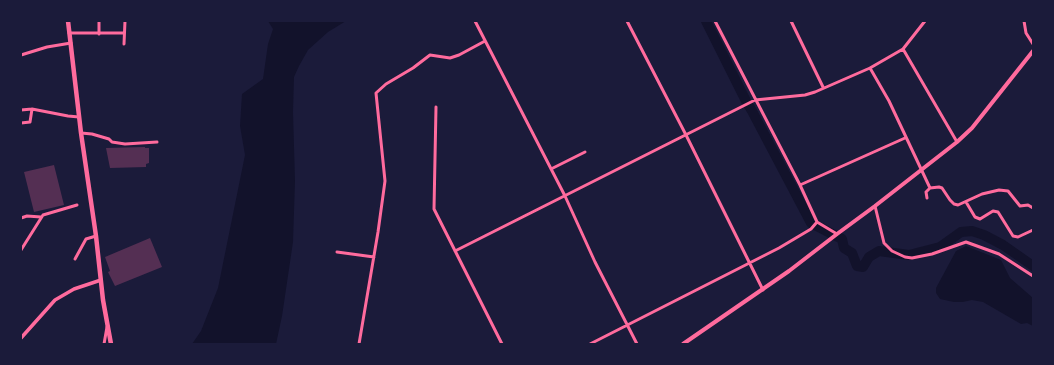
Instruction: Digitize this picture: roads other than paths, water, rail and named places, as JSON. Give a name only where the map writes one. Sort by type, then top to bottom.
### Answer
[{"type":"main road","points":[[68,21],[81,133],[110,344]]},
{"type":"main road","points":[[683,344],[763,290],[957,142],[972,128],[1033,51]]},
{"type":"street","points":[[98,21],[99,34]]},
{"type":"street","points":[[124,44],[125,21]]},
{"type":"street","points":[[475,21],[637,344]]},
{"type":"street","points":[[627,21],[686,135],[763,290]]},
{"type":"street","points":[[715,21],[800,185],[817,222],[837,234]]},
{"type":"street","points":[[791,21],[824,87]]},
{"type":"street","points":[[455,251],[755,100],[805,95],[870,68],[903,49],[925,21]]},
{"type":"street","points":[[1024,21],[1026,33],[1033,44]]},
{"type":"street","points":[[69,32],[99,34],[124,33]]},
{"type":"street","points":[[359,344],[385,181],[376,93],[386,84],[413,68],[430,55],[450,58],[460,55],[485,41]]},
{"type":"street","points":[[21,55],[47,47],[71,44]]},
{"type":"street","points":[[903,49],[957,142]]},
{"type":"street","points":[[870,68],[888,101],[930,188]]},
{"type":"street","points":[[436,107],[434,209],[502,344]]},
{"type":"street","points":[[21,110],[32,109],[79,117]]},
{"type":"street","points":[[21,124],[30,122],[32,109]]},
{"type":"street","points":[[81,133],[92,134],[109,139],[112,142],[125,144],[157,142]]},
{"type":"street","points":[[800,185],[905,138]]},
{"type":"street","points":[[550,169],[585,152]]},
{"type":"street","points":[[927,198],[926,192],[930,188],[942,188],[954,204],[958,205],[982,194],[999,190],[1008,191],[1020,206],[1028,205],[1033,208]]},
{"type":"street","points":[[966,202],[975,218],[980,219],[993,211],[998,212],[1013,236],[1018,238],[1033,230]]},
{"type":"street","points":[[21,250],[41,217],[46,214],[77,205]]},
{"type":"street","points":[[875,206],[884,243],[892,250],[905,257],[912,258],[932,254],[966,242],[999,254],[1033,276]]},
{"type":"street","points":[[21,218],[27,216],[41,217]]},
{"type":"street","points":[[590,344],[750,263],[811,229],[817,222]]},
{"type":"street","points":[[75,259],[86,239],[96,236]]},
{"type":"street","points":[[337,252],[374,256]]},
{"type":"street","points":[[21,338],[55,300],[74,289],[101,280]]},
{"type":"street","points":[[104,344],[107,327]]},
{"type":"waterway","points":[[706,21],[746,101],[811,223],[842,239],[844,248],[852,253],[857,266],[863,267],[869,257],[879,251],[909,255],[940,247],[961,232],[972,231],[984,235],[1003,245],[1033,266]]}]
